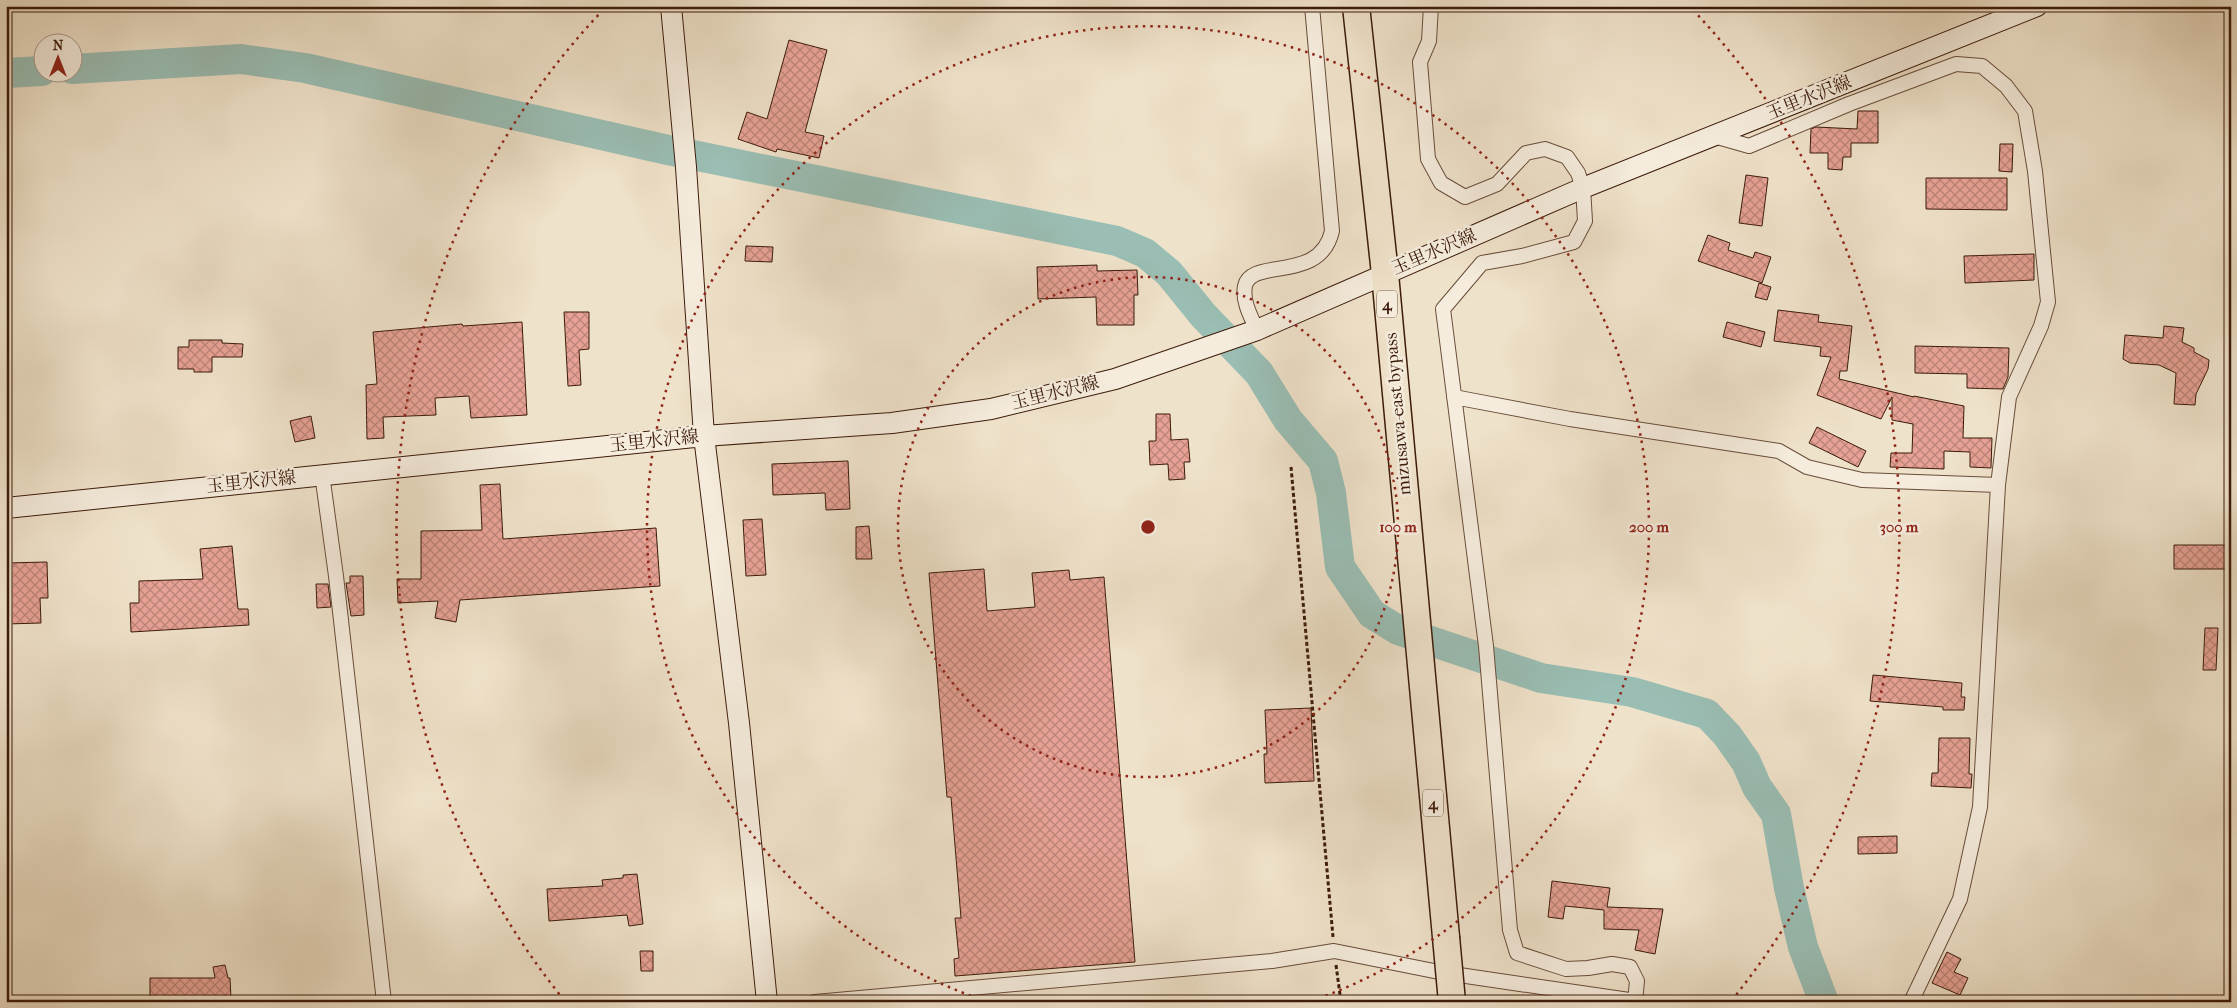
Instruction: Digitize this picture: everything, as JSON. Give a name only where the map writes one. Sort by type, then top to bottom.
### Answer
[{"type":"highway","name":"mizusawa-east bypass","points":[[1356,6],[1384,274],[1452,1002]]},
{"type":"main road","points":[[671,6],[685,145],[704,436],[739,723],[767,1002]]},
{"type":"main road","name":"玉里水沢線","points":[[6,508],[704,436],[892,423],[991,409],[1115,378],[1191,354],[1257,330],[1583,188],[2035,7]]},
{"type":"street","points":[[1257,330],[1245,298],[1245,286],[1248,280],[1266,271],[1301,264],[1319,256],[1330,240],[1332,231],[1312,6]]},
{"type":"street","points":[[815,1002],[1272,961],[1334,951],[1439,972],[1636,1001],[1637,981],[1630,967],[1612,964],[1566,969],[1517,953],[1510,930],[1486,646],[1443,309],[1482,264],[1522,256],[1574,242],[1585,221],[1583,188],[1578,172],[1567,157],[1545,149],[1526,153],[1497,184],[1466,197],[1441,183],[1428,159],[1420,62],[1429,41],[1431,6]]},
{"type":"street","points":[[1714,136],[1749,146],[1849,104],[1956,64],[1982,66],[2010,92],[2025,111],[2035,171],[2048,302],[2041,326],[2009,397],[1998,485],[1980,807],[1960,899],[1911,1002]]},
{"type":"street","points":[[1454,397],[1570,418],[1780,451],[1806,467],[1862,480],[1998,485]]},
{"type":"street","points":[[322,474],[336,576],[384,1002]]},
{"type":"path","points":[[1291,467],[1334,951],[1341,1002]]},
{"type":"building","points":[[789,40],[827,50],[805,132],[824,136],[819,158],[777,149],[776,152],[738,139],[747,112],[767,119]]},
{"type":"building","points":[[1858,111],[1878,111],[1878,143],[1851,143],[1851,157],[1843,157],[1842,170],[1828,169],[1828,153],[1810,153],[1811,129],[1816,127],[1857,129]]},
{"type":"building","points":[[2000,144],[2013,144],[2012,172],[1999,171]]},
{"type":"building","points":[[1746,175],[1768,178],[1762,226],[1739,223]]},
{"type":"building","points":[[1926,178],[2007,178],[2007,210],[1926,209]]},
{"type":"building","points":[[1708,235],[1730,243],[1728,250],[1753,258],[1755,252],[1771,257],[1762,283],[1698,261]]},
{"type":"building","points":[[746,246],[773,247],[772,262],[745,261]]},
{"type":"building","points":[[2034,254],[2034,280],[1965,283],[1964,256]]},
{"type":"building","points":[[1097,265],[1097,271],[1137,270],[1138,295],[1134,295],[1134,325],[1097,325],[1096,297],[1038,299],[1037,267]]},
{"type":"building","points":[[1759,283],[1771,287],[1767,300],[1755,297]]},
{"type":"building","points":[[1778,310],[1819,315],[1818,322],[1852,326],[1847,371],[1840,371],[1839,379],[1914,397],[1964,406],[1963,438],[1992,438],[1991,468],[1970,467],[1970,452],[1944,451],[1944,469],[1890,467],[1891,453],[1912,453],[1913,424],[1892,420],[1892,397],[1881,419],[1817,395],[1831,357],[1820,356],[1821,347],[1774,341]]},
{"type":"building","points":[[564,312],[589,312],[589,349],[579,350],[581,385],[568,386]]},
{"type":"building","points":[[522,322],[527,415],[471,418],[469,396],[435,398],[436,415],[383,417],[384,438],[367,439],[366,385],[377,384],[373,332],[462,324],[463,326]]},
{"type":"building","points":[[1727,322],[1765,332],[1761,347],[1723,337]]},
{"type":"building","points":[[2164,326],[2184,328],[2182,342],[2194,348],[2194,352],[2209,360],[2208,369],[2196,394],[2195,405],[2174,404],[2176,373],[2159,365],[2130,363],[2123,359],[2125,335],[2163,338]]},
{"type":"building","points":[[189,340],[222,340],[222,343],[243,344],[242,357],[212,357],[212,372],[194,372],[194,369],[178,369],[178,347],[189,347]]},
{"type":"building","points":[[1915,346],[2009,348],[2008,377],[2003,389],[1967,388],[1967,374],[1915,373]]},
{"type":"building","points":[[1156,414],[1170,414],[1171,440],[1188,439],[1190,462],[1184,462],[1185,479],[1169,480],[1168,464],[1150,465],[1149,441],[1156,441]]},
{"type":"building","points":[[311,416],[315,438],[295,442],[290,421]]},
{"type":"building","points":[[1817,427],[1866,451],[1858,467],[1809,443]]},
{"type":"building","points":[[848,461],[850,509],[826,510],[825,493],[773,495],[772,464]]},
{"type":"building","points":[[500,484],[503,539],[656,528],[660,586],[460,600],[456,622],[435,618],[438,601],[398,603],[397,579],[421,579],[421,531],[482,530],[480,485]]},
{"type":"building","points":[[762,519],[766,575],[746,576],[743,520]]},
{"type":"building","points":[[869,526],[872,559],[856,559],[856,527]]},
{"type":"building","points":[[2174,545],[2231,545],[2231,569],[2174,569]]},
{"type":"building","points":[[232,546],[238,609],[248,609],[249,625],[131,632],[130,603],[139,603],[139,581],[203,579],[200,549]]},
{"type":"building","points":[[47,562],[48,598],[40,598],[41,623],[6,624],[6,563]]},
{"type":"building","points":[[984,569],[987,611],[1035,607],[1032,573],[1069,570],[1070,580],[1104,577],[1135,962],[955,976],[954,959],[959,958],[955,918],[961,918],[951,797],[947,797],[929,573]]},
{"type":"building","points":[[350,576],[363,576],[364,615],[351,616],[346,583],[350,583]]},
{"type":"building","points":[[316,584],[328,584],[331,607],[317,608]]},
{"type":"building","points":[[2205,628],[2218,628],[2216,670],[2203,670]]},
{"type":"building","points":[[1873,675],[1962,683],[1961,697],[1965,697],[1964,710],[1943,710],[1943,707],[1870,701]]},
{"type":"building","points":[[1311,708],[1314,781],[1265,783],[1264,754],[1267,754],[1265,710]]},
{"type":"building","points":[[1939,738],[1970,738],[1969,774],[1972,774],[1971,788],[1931,786],[1932,773],[1938,773]]},
{"type":"building","points":[[1897,836],[1897,853],[1858,854],[1858,837]]},
{"type":"building","points":[[637,874],[643,924],[629,926],[627,915],[549,921],[547,889],[603,886],[602,880],[623,878],[623,875]]},
{"type":"building","points":[[1552,881],[1610,888],[1607,907],[1663,909],[1655,954],[1635,950],[1639,930],[1604,929],[1604,910],[1565,906],[1563,919],[1548,917]]},
{"type":"building","points":[[640,951],[653,951],[653,971],[641,971]]},
{"type":"building","points":[[1947,952],[1961,959],[1954,972],[1968,978],[1960,995],[1932,983]]},
{"type":"building","points":[[225,965],[228,978],[230,978],[231,999],[150,999],[150,978],[215,978],[213,967]]},
{"type":"waterway","points":[[82,68],[241,59],[305,68],[668,150],[1117,241],[1145,253],[1169,273],[1203,315],[1259,373],[1288,420],[1323,461],[1331,493],[1340,567],[1372,614],[1398,630],[1541,678],[1632,692],[1707,714],[1727,735],[1746,762],[1757,787],[1776,814],[1789,888],[1803,947],[1824,1002]]},
{"type":"waterway","points":[[6,73],[32,72]]}]
